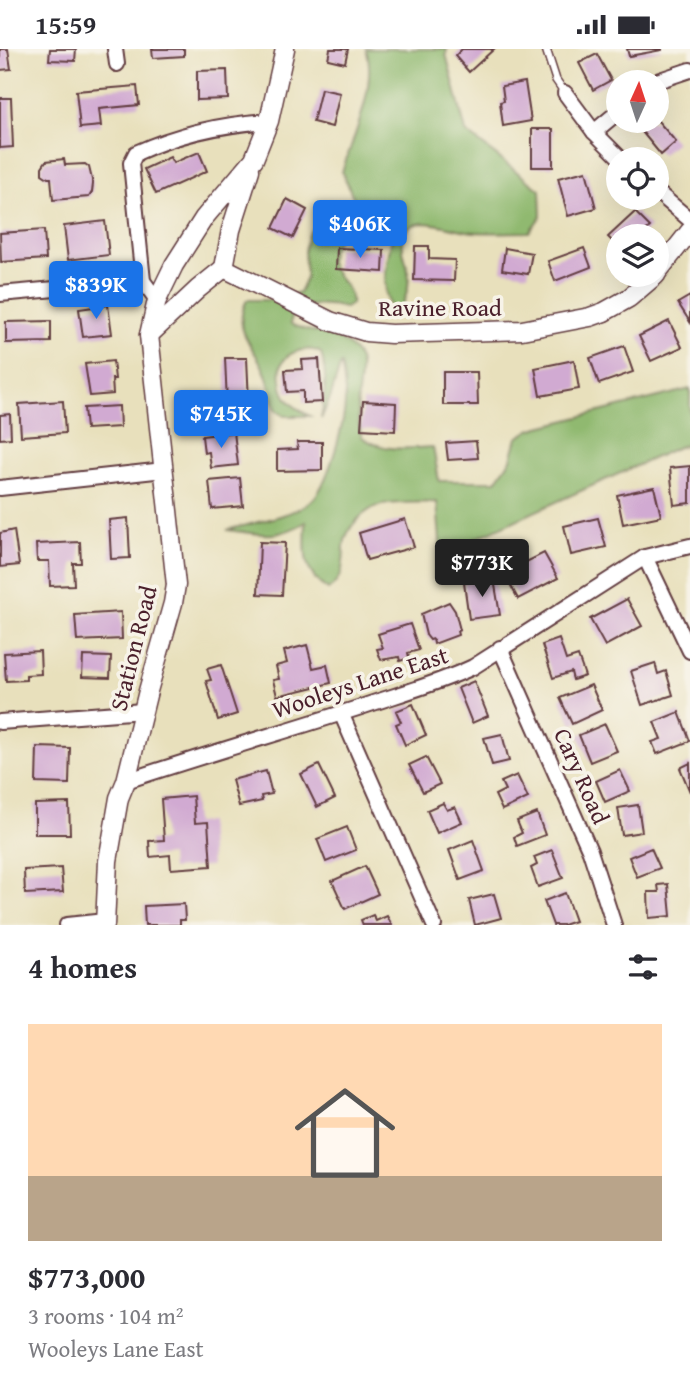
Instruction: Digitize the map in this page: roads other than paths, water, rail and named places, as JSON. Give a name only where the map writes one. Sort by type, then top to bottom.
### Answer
[{"type":"street","points":[[115,49],[117,64]]},
{"type":"street","name":"Station Road","points":[[224,268],[231,230],[269,121],[285,49]]},
{"type":"street","points":[[669,77],[690,70]]},
{"type":"street","points":[[565,93],[594,132],[609,147]]},
{"type":"street","points":[[157,300],[143,281],[131,163],[136,153],[159,142],[231,123],[269,121]]},
{"type":"street","points":[[594,132],[606,122]]},
{"type":"street","name":"Station Road","points":[[105,923],[108,861],[119,798],[126,781],[176,585],[149,335],[157,300],[174,265],[204,218],[254,159]]},
{"type":"street","points":[[669,202],[690,220]]},
{"type":"street","name":"Ravine Road","points":[[669,258],[690,231]]},
{"type":"street","points":[[149,335],[224,268]]},
{"type":"street","name":"Ravine Road","points":[[224,268],[330,321],[366,331],[391,334],[522,330],[590,317],[629,298],[641,287]]},
{"type":"street","points":[[0,294],[143,281]]},
{"type":"street","points":[[0,488],[164,470]]},
{"type":"street","name":"Wooleys Lane East","points":[[126,781],[328,719],[453,677],[473,667],[645,557],[690,546]]},
{"type":"street","points":[[645,557],[690,651]]},
{"type":"street","name":"Cary Road","points":[[500,648],[590,851],[614,925]]},
{"type":"street","points":[[0,722],[143,711]]},
{"type":"street","points":[[341,713],[434,925]]},
{"type":"street","points":[[68,925],[105,923]]},
{"type":"lane","points":[[546,49],[556,80],[565,93]]}]
